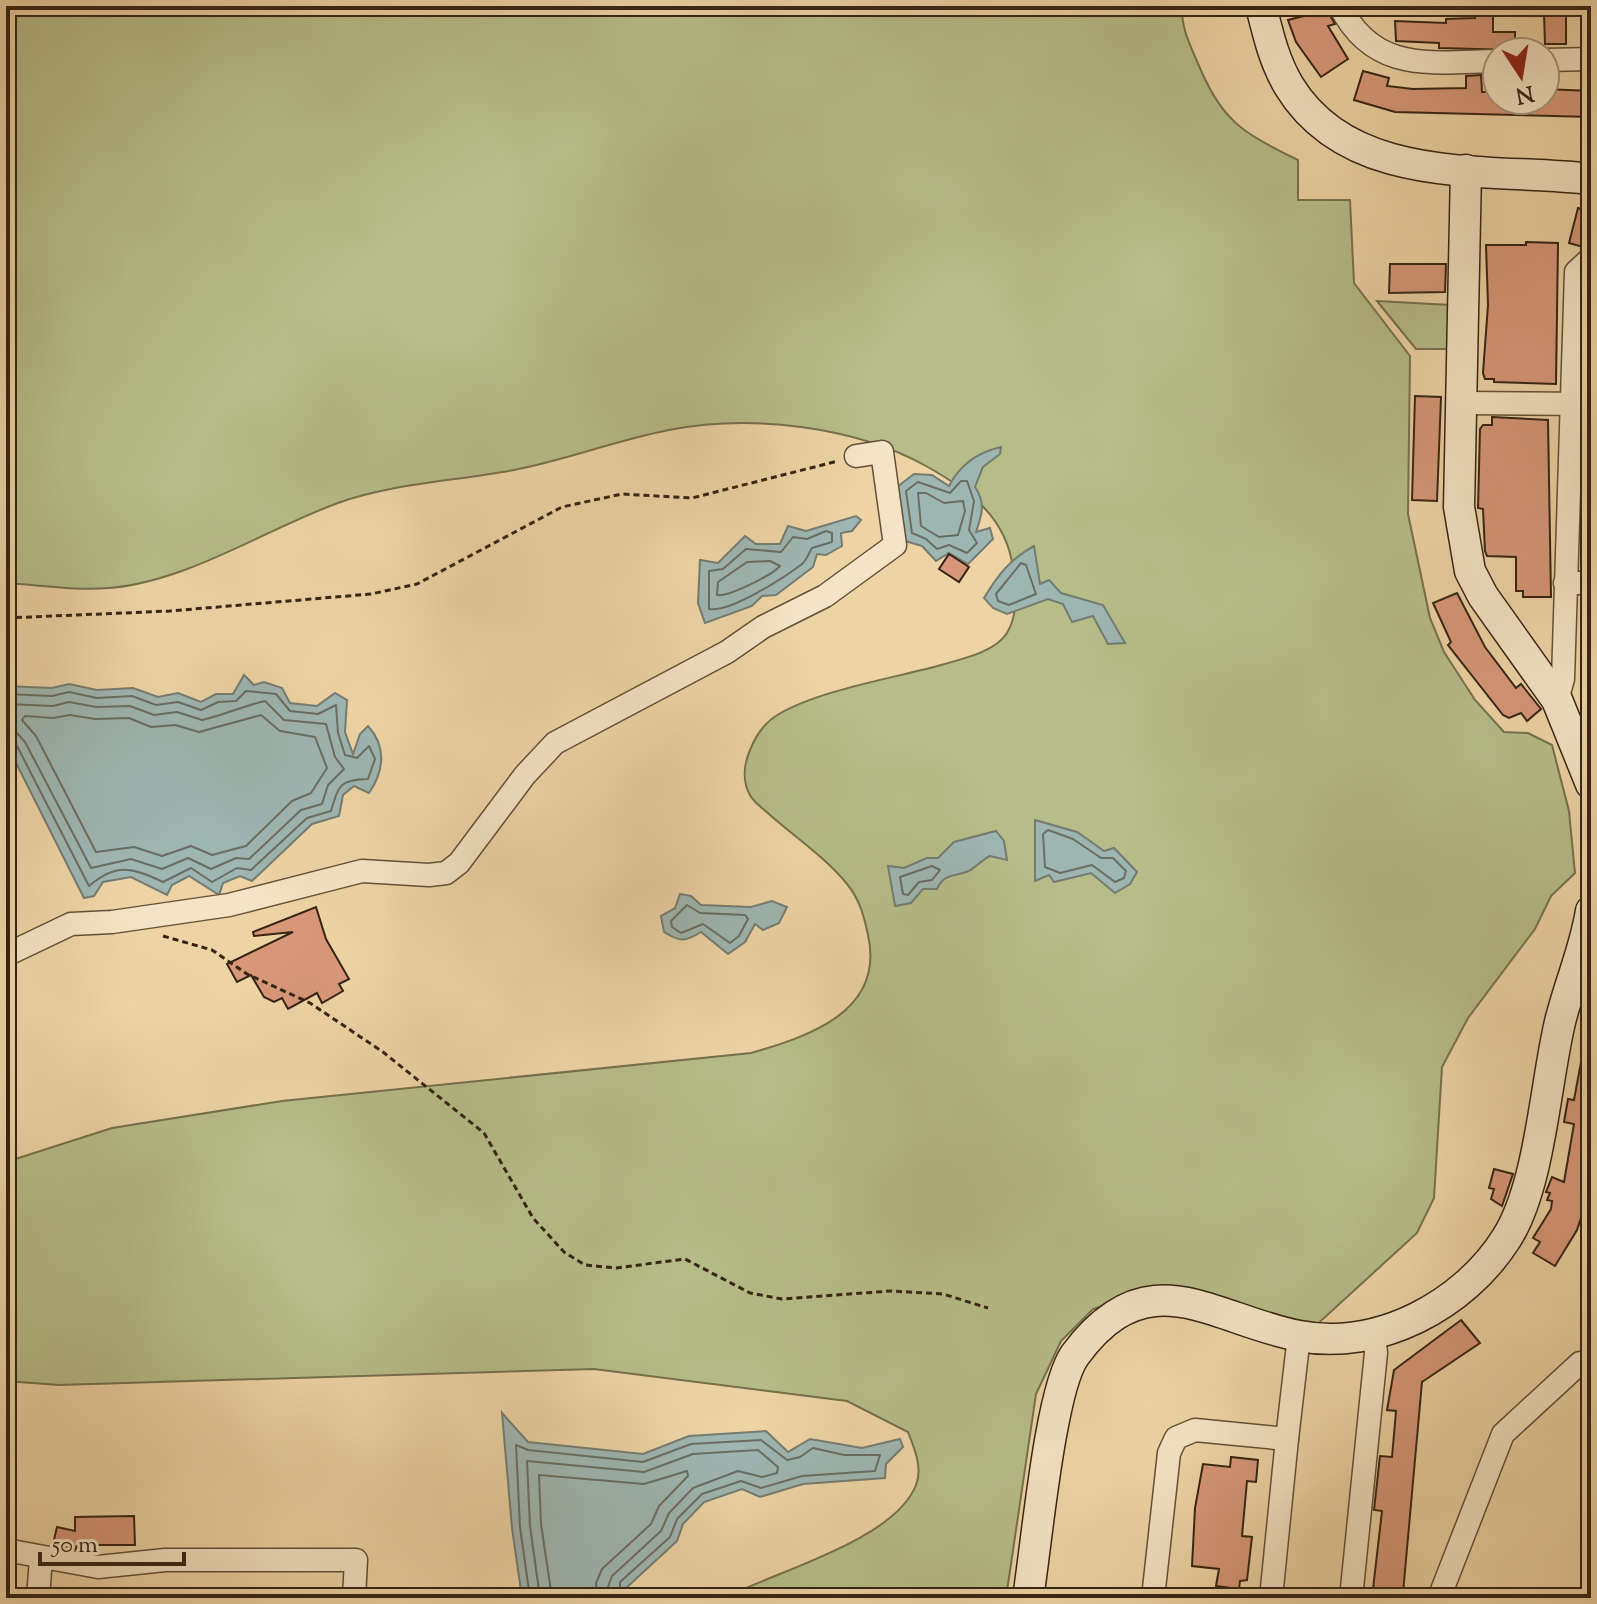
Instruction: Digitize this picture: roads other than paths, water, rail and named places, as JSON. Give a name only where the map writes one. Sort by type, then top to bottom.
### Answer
[{"type":"street","points":[[1261,6],[1274,56],[1290,89],[1323,125],[1358,148],[1398,163],[1591,179]]},
{"type":"street","points":[[1340,6],[1352,30],[1377,51],[1415,62],[1481,61]]},
{"type":"street","points":[[1561,60],[1591,59]]},
{"type":"street","points":[[1466,170],[1459,507],[1470,571],[1483,596],[1557,700],[1591,784]]},
{"type":"street","points":[[1557,700],[1563,679],[1565,583],[1581,404],[1576,272],[1591,258]]},
{"type":"street","points":[[1462,403],[1581,404]]},
{"type":"street","points":[[6,955],[71,924],[229,905],[362,871],[429,875],[446,873],[459,863],[525,775],[555,743],[727,652],[763,627],[825,596],[895,545],[882,452],[856,456]]},
{"type":"street","points":[[1565,583],[1591,583]]},
{"type":"street","points":[[1028,1598],[1059,1393],[1073,1357],[1100,1328],[1129,1309],[1162,1300],[1193,1301],[1299,1336],[1336,1338],[1374,1333],[1404,1323],[1443,1304],[1479,1275],[1508,1237],[1528,1189],[1561,1020],[1591,911]]},
{"type":"street","points":[[1351,1598],[1376,1353],[1374,1333]]},
{"type":"street","points":[[1271,1598],[1299,1336]]},
{"type":"street","points":[[1439,1598],[1503,1434],[1580,1363]]},
{"type":"street","points":[[1153,1598],[1169,1453],[1176,1438],[1195,1430],[1287,1439]]},
{"type":"street","points":[[6,1550],[98,1567],[165,1560],[356,1560],[354,1598]]},
{"type":"street","points":[[38,1598],[41,1558]]},
{"type":"water","points":[[1001,447],[1000,454],[983,467],[975,487],[982,509],[976,532],[990,528],[993,539],[968,564],[949,553],[936,561],[922,546],[905,541],[897,487],[914,474],[932,475],[949,486],[970,460]]},
{"type":"water","points":[[856,516],[861,520],[852,531],[841,533],[842,546],[826,555],[817,554],[813,567],[776,595],[762,596],[752,606],[705,623],[698,603],[700,560],[718,563],[745,536],[756,544],[780,544],[788,526],[806,531]]},
{"type":"water","points":[[1034,546],[1040,584],[1049,580],[1061,593],[1103,605],[1125,643],[1108,644],[1093,616],[1072,622],[1063,604],[1048,599],[1007,614],[993,608],[984,598],[989,590],[1011,562]]},
{"type":"water","points":[[244,675],[254,685],[264,682],[282,688],[290,703],[317,706],[335,693],[347,700],[345,732],[353,754],[360,734],[368,726],[381,751],[378,776],[369,793],[354,786],[343,795],[339,816],[312,824],[252,881],[240,876],[223,883],[219,895],[189,876],[172,885],[167,895],[131,877],[103,882],[94,896],[84,898],[6,743],[6,686],[52,688],[69,684],[97,690],[133,688],[158,697],[178,693],[201,702],[216,694],[233,694]]},
{"type":"water","points":[[1035,820],[1077,832],[1104,851],[1114,848],[1137,872],[1130,884],[1115,893],[1091,873],[1054,882],[1049,875],[1035,881]]},
{"type":"water","points":[[996,831],[1004,841],[1007,860],[990,856],[969,871],[947,877],[937,889],[923,889],[911,903],[895,906],[888,866],[904,868],[927,858],[938,858],[954,842]]},
{"type":"water","points":[[680,894],[691,896],[701,905],[751,907],[772,901],[787,907],[779,923],[763,930],[755,924],[745,942],[728,954],[701,932],[682,940],[664,932],[661,916],[675,908]]},
{"type":"water","points":[[502,1413],[528,1442],[643,1454],[689,1436],[766,1431],[788,1452],[810,1439],[862,1448],[900,1439],[903,1447],[886,1464],[885,1478],[803,1484],[760,1497],[742,1489],[704,1502],[683,1524],[677,1541],[626,1588],[628,1598],[522,1598],[512,1528]]}]
